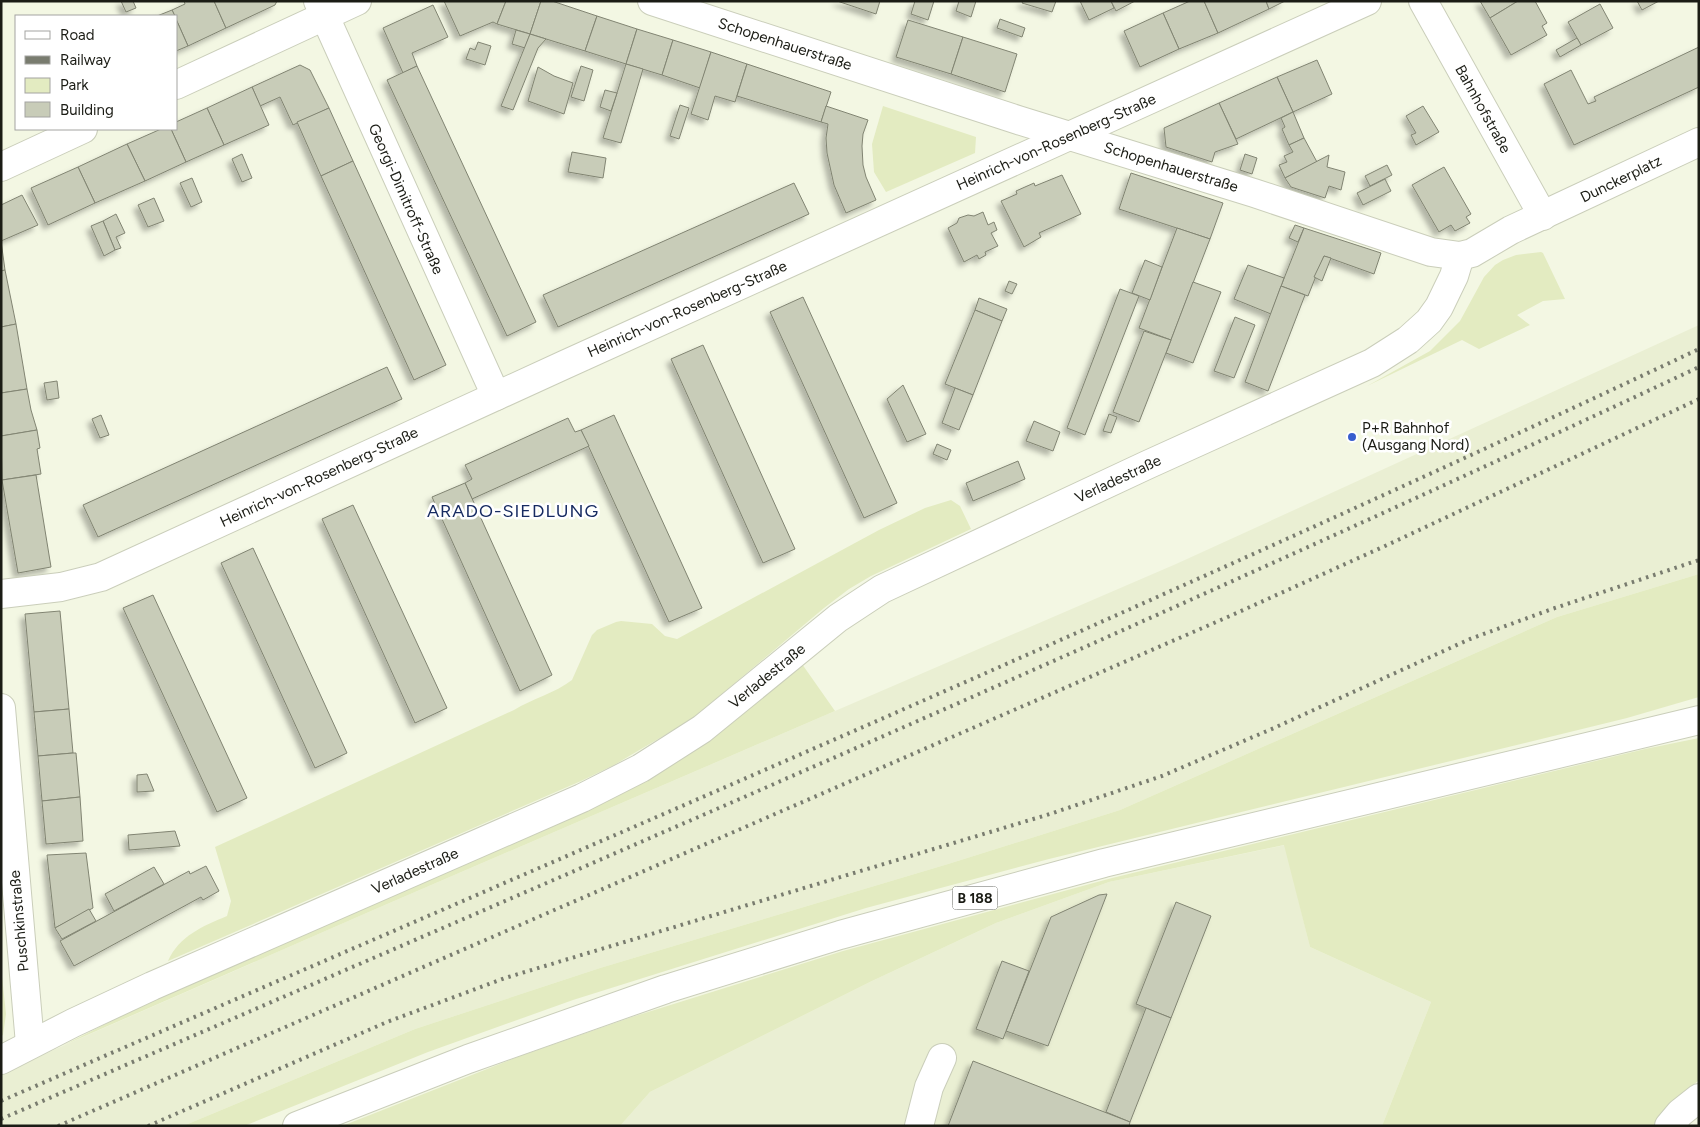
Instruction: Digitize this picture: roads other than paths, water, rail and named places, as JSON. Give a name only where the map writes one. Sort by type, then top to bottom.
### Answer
[{"type":"street","points":[[178,84],[321,9],[358,1]]},
{"type":"street","name":"Schopenhauerstraße","points":[[652,1],[1263,196],[1431,252],[1460,256],[1472,253],[1512,230],[1543,216]]},
{"type":"street","name":"Heinrich-von-Rosenberg-Straße","points":[[1,594],[61,587],[101,577],[1367,1]]},
{"type":"street","name":"Bahnhofstraße","points":[[1423,1],[1543,216]]},
{"type":"street","name":"Georgi-Dimitroff-Straße","points":[[321,9],[496,396]]},
{"type":"street","points":[[1,167],[81,130]]},
{"type":"street","name":"Dunckerplatz","points":[[1543,216],[1699,142]]},
{"type":"street","name":"Verladestraße","points":[[1,1060],[30,1044],[152,986],[582,798],[641,768],[702,729],[838,618],[882,589],[1147,465],[1372,363],[1408,340],[1429,321],[1439,307],[1454,276],[1460,256]]},
{"type":"street","name":"Puschkinstraße","points":[[1,708],[30,1044]]},
{"type":"street","name":"B 188","points":[[297,1126],[468,1059],[638,999],[840,935],[1104,863],[1699,720]]},
{"type":"street","points":[[919,1126],[929,1087],[942,1058]]},
{"type":"street","points":[[1669,1126],[1680,1113],[1699,1098]]},
{"type":"railway","points":[[1,1101],[1065,638],[1489,447],[1699,349]]},
{"type":"railway","points":[[1,1119],[1065,656],[1489,465],[1699,367]]},
{"type":"railway","points":[[58,1126],[1230,616],[1385,546],[1699,399]]},
{"type":"railway","points":[[148,1126],[387,1022],[505,978],[1050,814],[1162,776],[1274,728],[1470,639],[1552,609],[1699,560]]},
{"type":"place","name":"P+R Bahnhof (Ausgang Nord)","points":[[1352,437]]},
{"type":"district","name":"ARADO-SIEDLUNG","points":[[513,511]]}]
